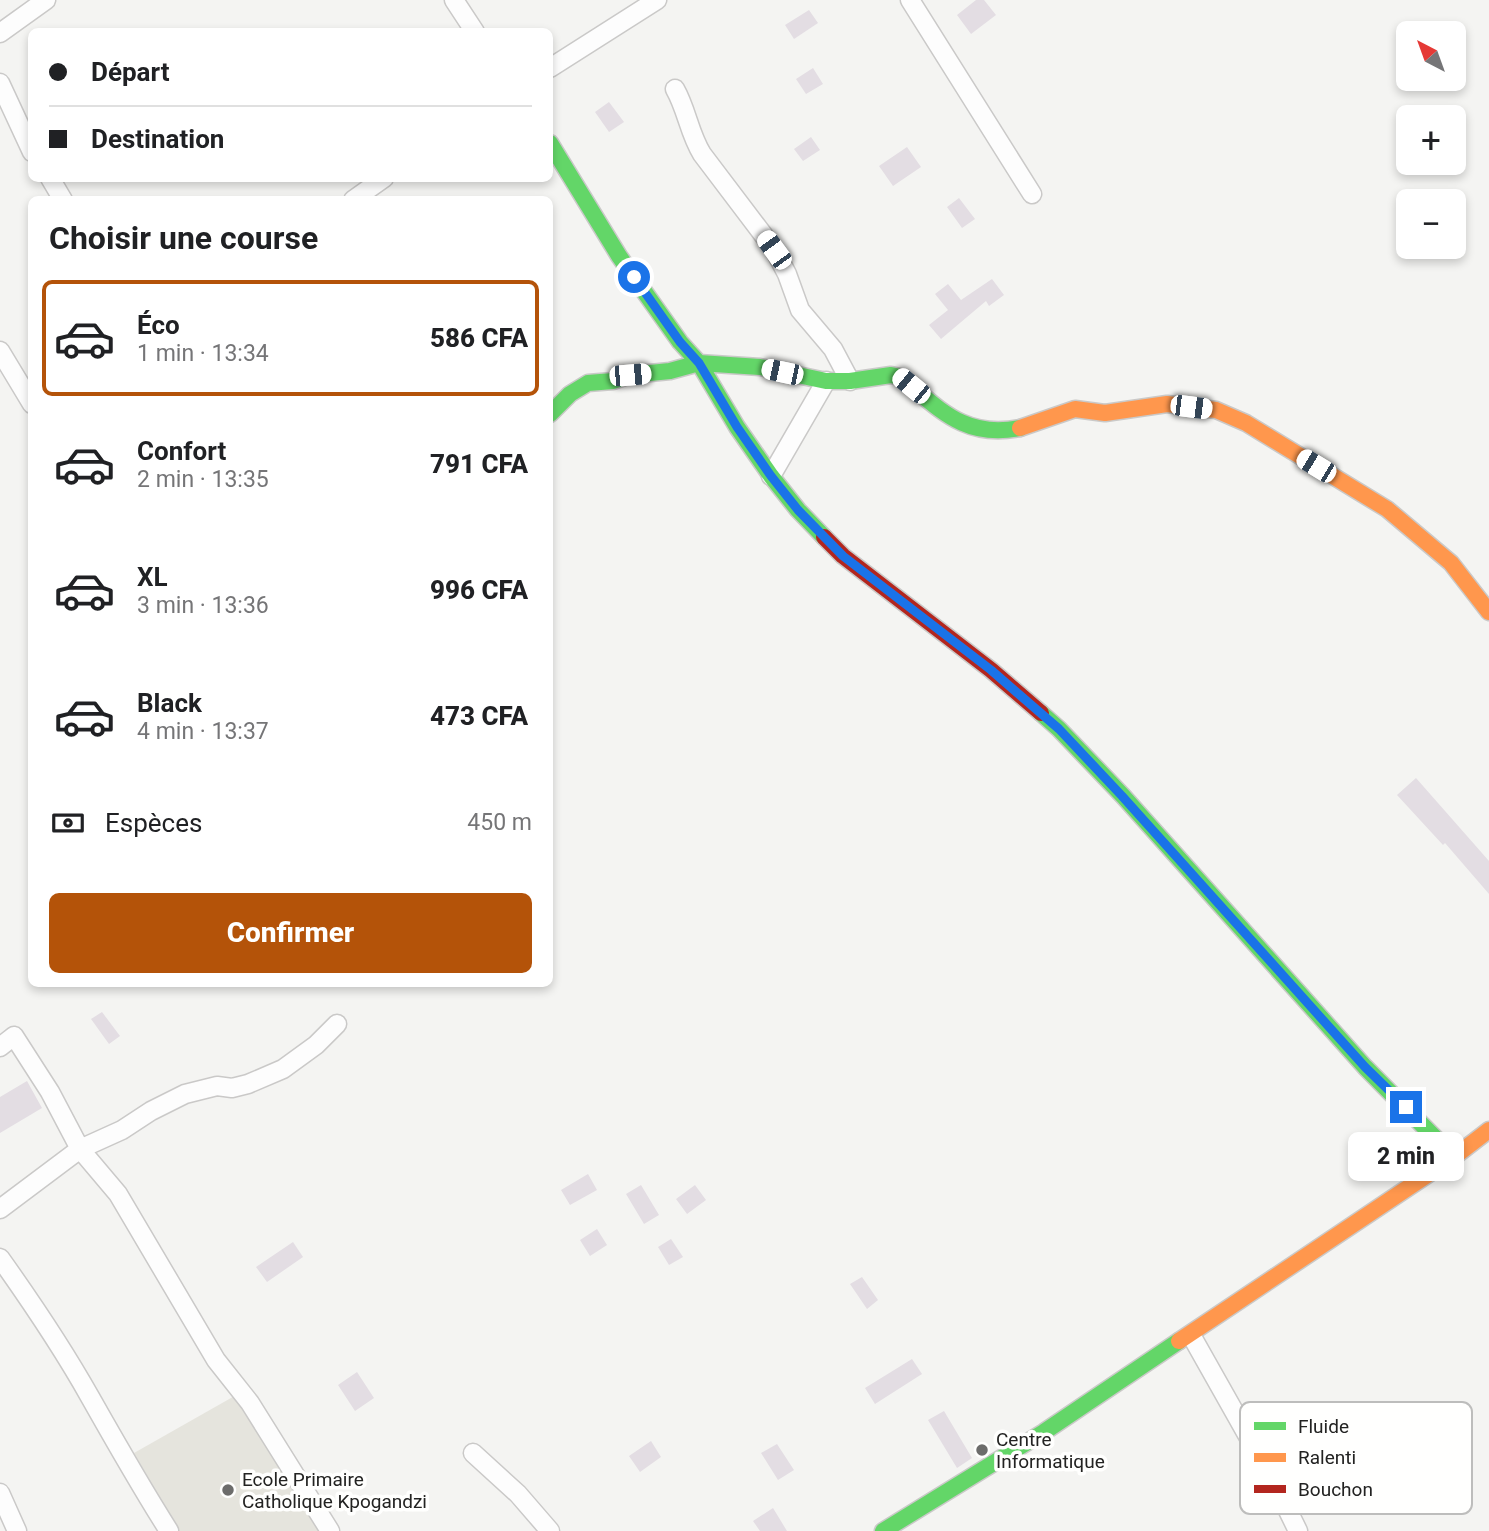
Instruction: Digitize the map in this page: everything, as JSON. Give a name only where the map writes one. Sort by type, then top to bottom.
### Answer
[{"type":"street","points":[[0,33],[46,0]]},
{"type":"street","points":[[454,0],[472,28]]},
{"type":"street","points":[[553,66],[657,0]]},
{"type":"street","points":[[910,0],[1032,194]]},
{"type":"street","points":[[0,83],[28,143]]},
{"type":"street","points":[[675,89],[685,106],[692,137],[702,154],[774,250],[787,274],[800,310],[833,349],[850,381]]},
{"type":"street","points":[[553,148],[619,256],[680,342],[699,363],[737,427],[798,510],[843,556],[991,670],[1059,729],[1365,1067],[1454,1157]]},
{"type":"street","points":[[359,196],[378,182]]},
{"type":"street","points":[[0,351],[28,397]]},
{"type":"street","points":[[553,411],[570,394],[588,383],[670,371],[699,363],[760,367],[826,381],[850,381],[891,375],[900,377],[958,423],[987,430],[1017,429],[1075,409],[1105,412],[1167,404],[1216,410],[1246,423],[1387,509],[1451,563],[1489,612]]},
{"type":"street","points":[[771,476],[826,381]]},
{"type":"street","points":[[0,1209],[80,1149],[122,1130],[151,1111],[185,1094],[217,1086],[232,1088],[248,1084],[283,1069],[316,1045],[337,1024]]},
{"type":"street","points":[[0,1047],[14,1036],[50,1091],[80,1149],[118,1194],[216,1360],[250,1403],[331,1531]]},
{"type":"street","points":[[883,1531],[1044,1432],[1191,1335],[1454,1157],[1489,1130]]},
{"type":"street","points":[[0,1258],[48,1328],[142,1490],[169,1531]]},
{"type":"street","points":[[1191,1335],[1240,1422]]},
{"type":"street","points":[[473,1453],[517,1494],[550,1531]]},
{"type":"street","points":[[0,1493],[17,1531]]},
{"type":"street","points":[[1290,1514],[1298,1531]]},
{"type":"shaded area","name":"Ecole Primaire Catholique Kpogandzi","points":[[238,1394],[324,1527],[317,1531],[179,1531],[134,1453]]},
{"type":"building","points":[[976,0],[984,0],[996,15],[971,34],[957,15]]},
{"type":"building","points":[[809,10],[818,23],[794,39],[785,25]]},
{"type":"building","points":[[813,68],[823,84],[806,94],[796,79]]},
{"type":"building","points":[[609,102],[624,122],[609,132],[595,112]]},
{"type":"building","points":[[811,137],[820,150],[803,161],[794,149]]},
{"type":"building","points":[[907,147],[921,167],[893,186],[879,166]]},
{"type":"building","points":[[959,198],[975,219],[962,228],[947,207]]},
{"type":"building","points":[[992,279],[1004,295],[989,306],[986,301],[941,339],[929,325],[948,310],[935,294],[948,284],[961,300]]},
{"type":"building","points":[[1416,778],[1489,861],[1489,894],[1445,843],[1443,845],[1397,795]]},
{"type":"building","points":[[102,1012],[120,1036],[109,1044],[91,1019]]},
{"type":"building","points":[[27,1081],[42,1108],[0,1133],[0,1097]]},
{"type":"building","points":[[588,1174],[597,1190],[570,1205],[561,1190]]},
{"type":"building","points":[[641,1185],[659,1215],[644,1224],[626,1194]]},
{"type":"building","points":[[695,1185],[706,1200],[687,1214],[676,1199]]},
{"type":"building","points":[[597,1229],[607,1245],[590,1256],[580,1240]]},
{"type":"building","points":[[671,1239],[683,1257],[669,1265],[658,1247]]},
{"type":"building","points":[[293,1242],[303,1257],[267,1282],[256,1267]]},
{"type":"building","points":[[862,1277],[878,1300],[867,1309],[850,1284]]},
{"type":"building","points":[[912,1359],[922,1374],[875,1404],[865,1388]]},
{"type":"building","points":[[357,1372],[374,1398],[355,1411],[338,1385]]},
{"type":"building","points":[[944,1411],[972,1458],[957,1468],[928,1420]]},
{"type":"building","points":[[651,1441],[661,1457],[640,1472],[629,1456]]},
{"type":"building","points":[[777,1444],[794,1470],[778,1480],[761,1453]]},
{"type":"building","points":[[773,1508],[787,1531],[760,1531],[753,1521]]},
{"type":"traffic: fast","points":[[553,148],[619,256],[680,342],[699,363],[737,427],[771,476],[824,537]]},
{"type":"traffic: fast","points":[[553,411],[570,394],[588,383],[670,371],[699,363],[760,367],[826,381],[850,381],[891,375],[900,377],[941,410],[968,425],[1000,430],[1020,428]]},
{"type":"traffic: fast","points":[[1041,713],[1123,796],[1365,1067],[1454,1157]]},
{"type":"traffic: fast","points":[[883,1531],[1044,1432],[1179,1341]]},
{"type":"traffic: slow","points":[[1020,428],[1075,409],[1105,413],[1167,404],[1216,410],[1246,423],[1387,509],[1451,563],[1489,612]]},
{"type":"traffic: slow","points":[[1179,1341],[1454,1157],[1489,1130]]},
{"type":"traffic: jam","points":[[824,537],[843,556],[991,670],[1041,713]]},
{"type":"place","name":"Centre Informatique","points":[[982,1450]]},
{"type":"place","name":"Ecole Primaire Catholique Kpogandzi","points":[[228,1490]]},
{"type":"route","points":[[634,277],[680,342],[699,363],[737,427],[798,510],[843,556],[991,670],[1059,729],[1365,1067],[1406,1107]]}]
